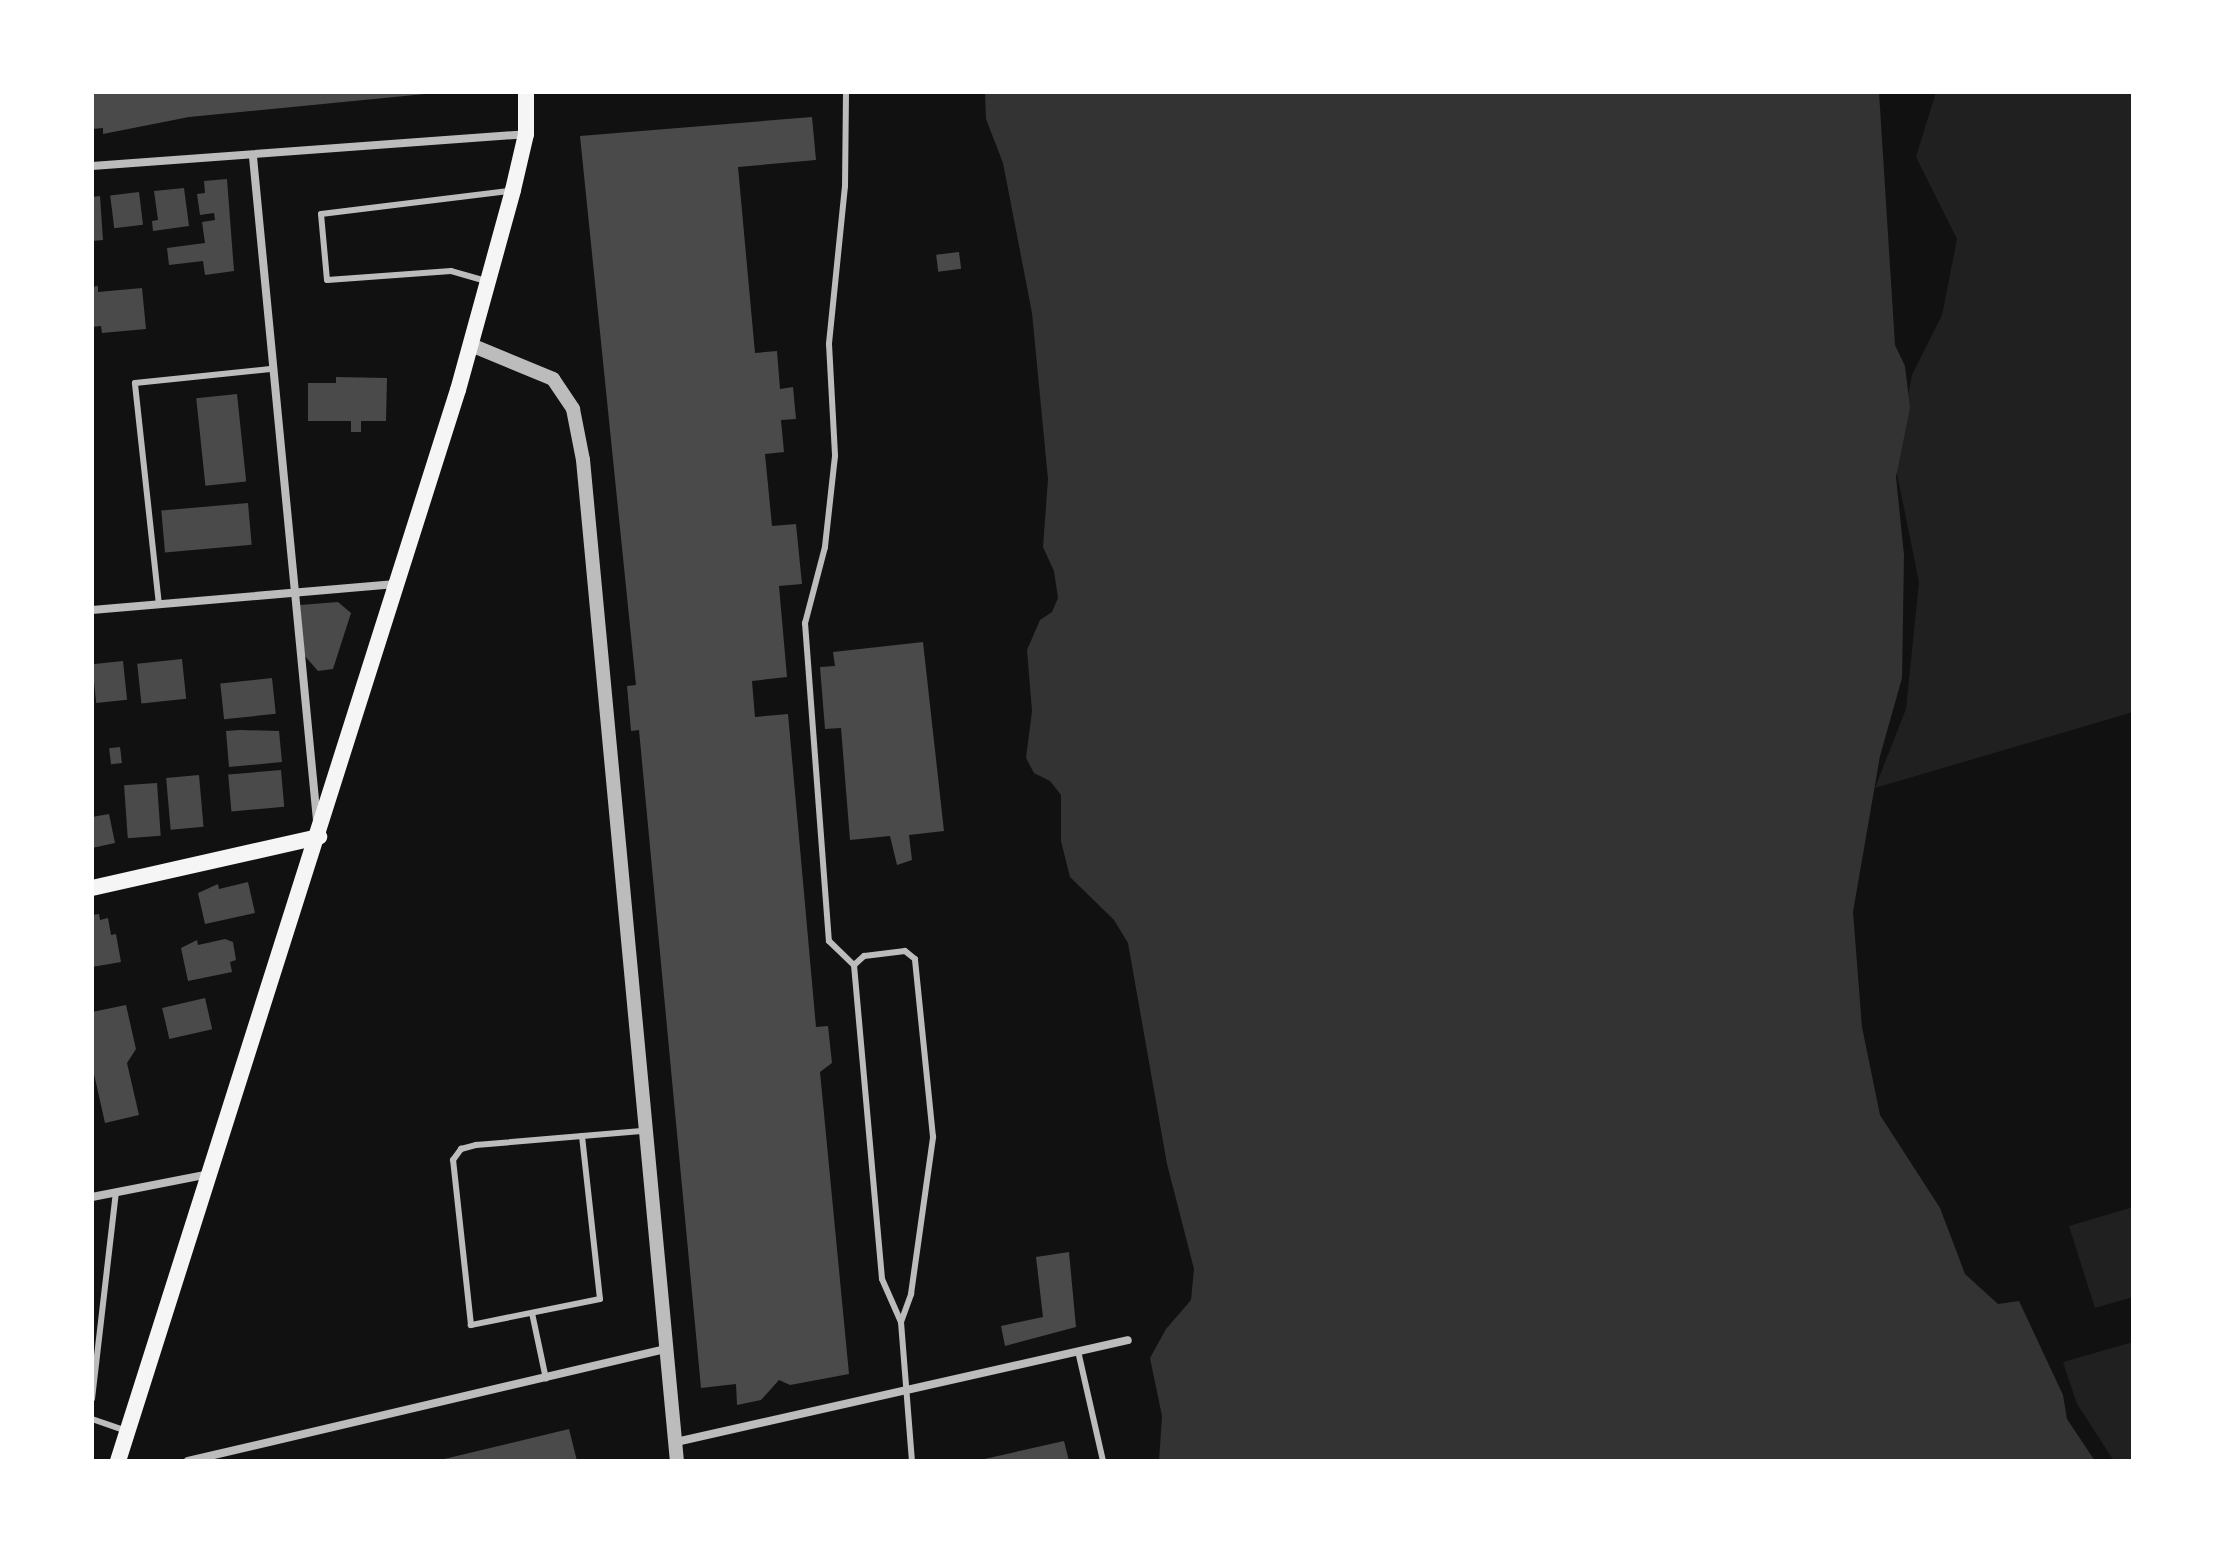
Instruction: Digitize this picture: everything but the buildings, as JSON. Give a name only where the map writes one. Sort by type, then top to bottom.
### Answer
[{"type":"main road","points":[[118,1461],[319,837],[393,584],[471,345],[526,134],[526,92]]},
{"type":"main road","points":[[92,888],[319,837]]},
{"type":"street","points":[[92,166],[253,157],[526,134]]},
{"type":"street","points":[[253,157],[270,369],[319,837]]},
{"type":"street","points":[[471,345],[553,379],[573,409],[583,460],[677,1461]]},
{"type":"street","points":[[92,610],[393,584]]},
{"type":"street","points":[[92,1197],[209,1174]]},
{"type":"street","points":[[676,1442],[1128,1340]]},
{"type":"street","points":[[188,1461],[667,1349]]},
{"type":"lane","points":[[846,92],[845,186],[829,344],[835,456],[825,547],[805,623],[829,941],[854,965],[882,1279],[901,1322],[909,1389],[912,1461]]},
{"type":"lane","points":[[489,282],[451,271],[327,280],[321,214],[513,190]]},
{"type":"lane","points":[[159,605],[135,383],[270,369]]},
{"type":"lane","points":[[854,965],[864,956],[905,951],[915,959],[933,1137],[911,1294],[901,1322]]},
{"type":"lane","points":[[582,1136],[600,1299],[471,1325],[453,1160],[461,1149],[476,1145],[582,1136],[644,1131]]},
{"type":"lane","points":[[92,1399],[116,1192]]},
{"type":"lane","points":[[532,1313],[546,1379]]},
{"type":"lane","points":[[1078,1351],[1103,1461]]},
{"type":"lane","points":[[92,1419],[128,1431]]},
{"type":"shaded area","points":[[985,92],[1879,92],[1895,345],[1905,366],[1910,408],[1896,477],[1904,555],[1902,678],[1880,756],[1853,912],[1862,1027],[1880,1115],[1940,1208],[1965,1274],[1998,1304],[2019,1301],[2063,1395],[2067,1419],[2095,1461],[1159,1461],[1162,1416],[1150,1358],[1166,1329],[1191,1300],[1194,1269],[1167,1164],[1128,943],[1114,920],[1070,877],[1061,841],[1061,795],[1050,781],[1034,773],[1026,758],[1032,711],[1027,650],[1040,620],[1052,612],[1058,598],[1054,571],[1043,547],[1048,479],[1032,313],[1003,163],[986,119]]},
{"type":"shaded area","points":[[1936,92],[2133,92],[2133,712],[1875,788],[1906,709],[1919,582],[1895,464],[1912,375],[1942,315],[1957,239],[1916,157]]},
{"type":"shaded area","points":[[2133,1207],[2133,1297],[2095,1308],[2069,1226]]},
{"type":"shaded area","points":[[2133,1342],[2133,1461],[2114,1461],[2077,1404],[2063,1362]]}]
